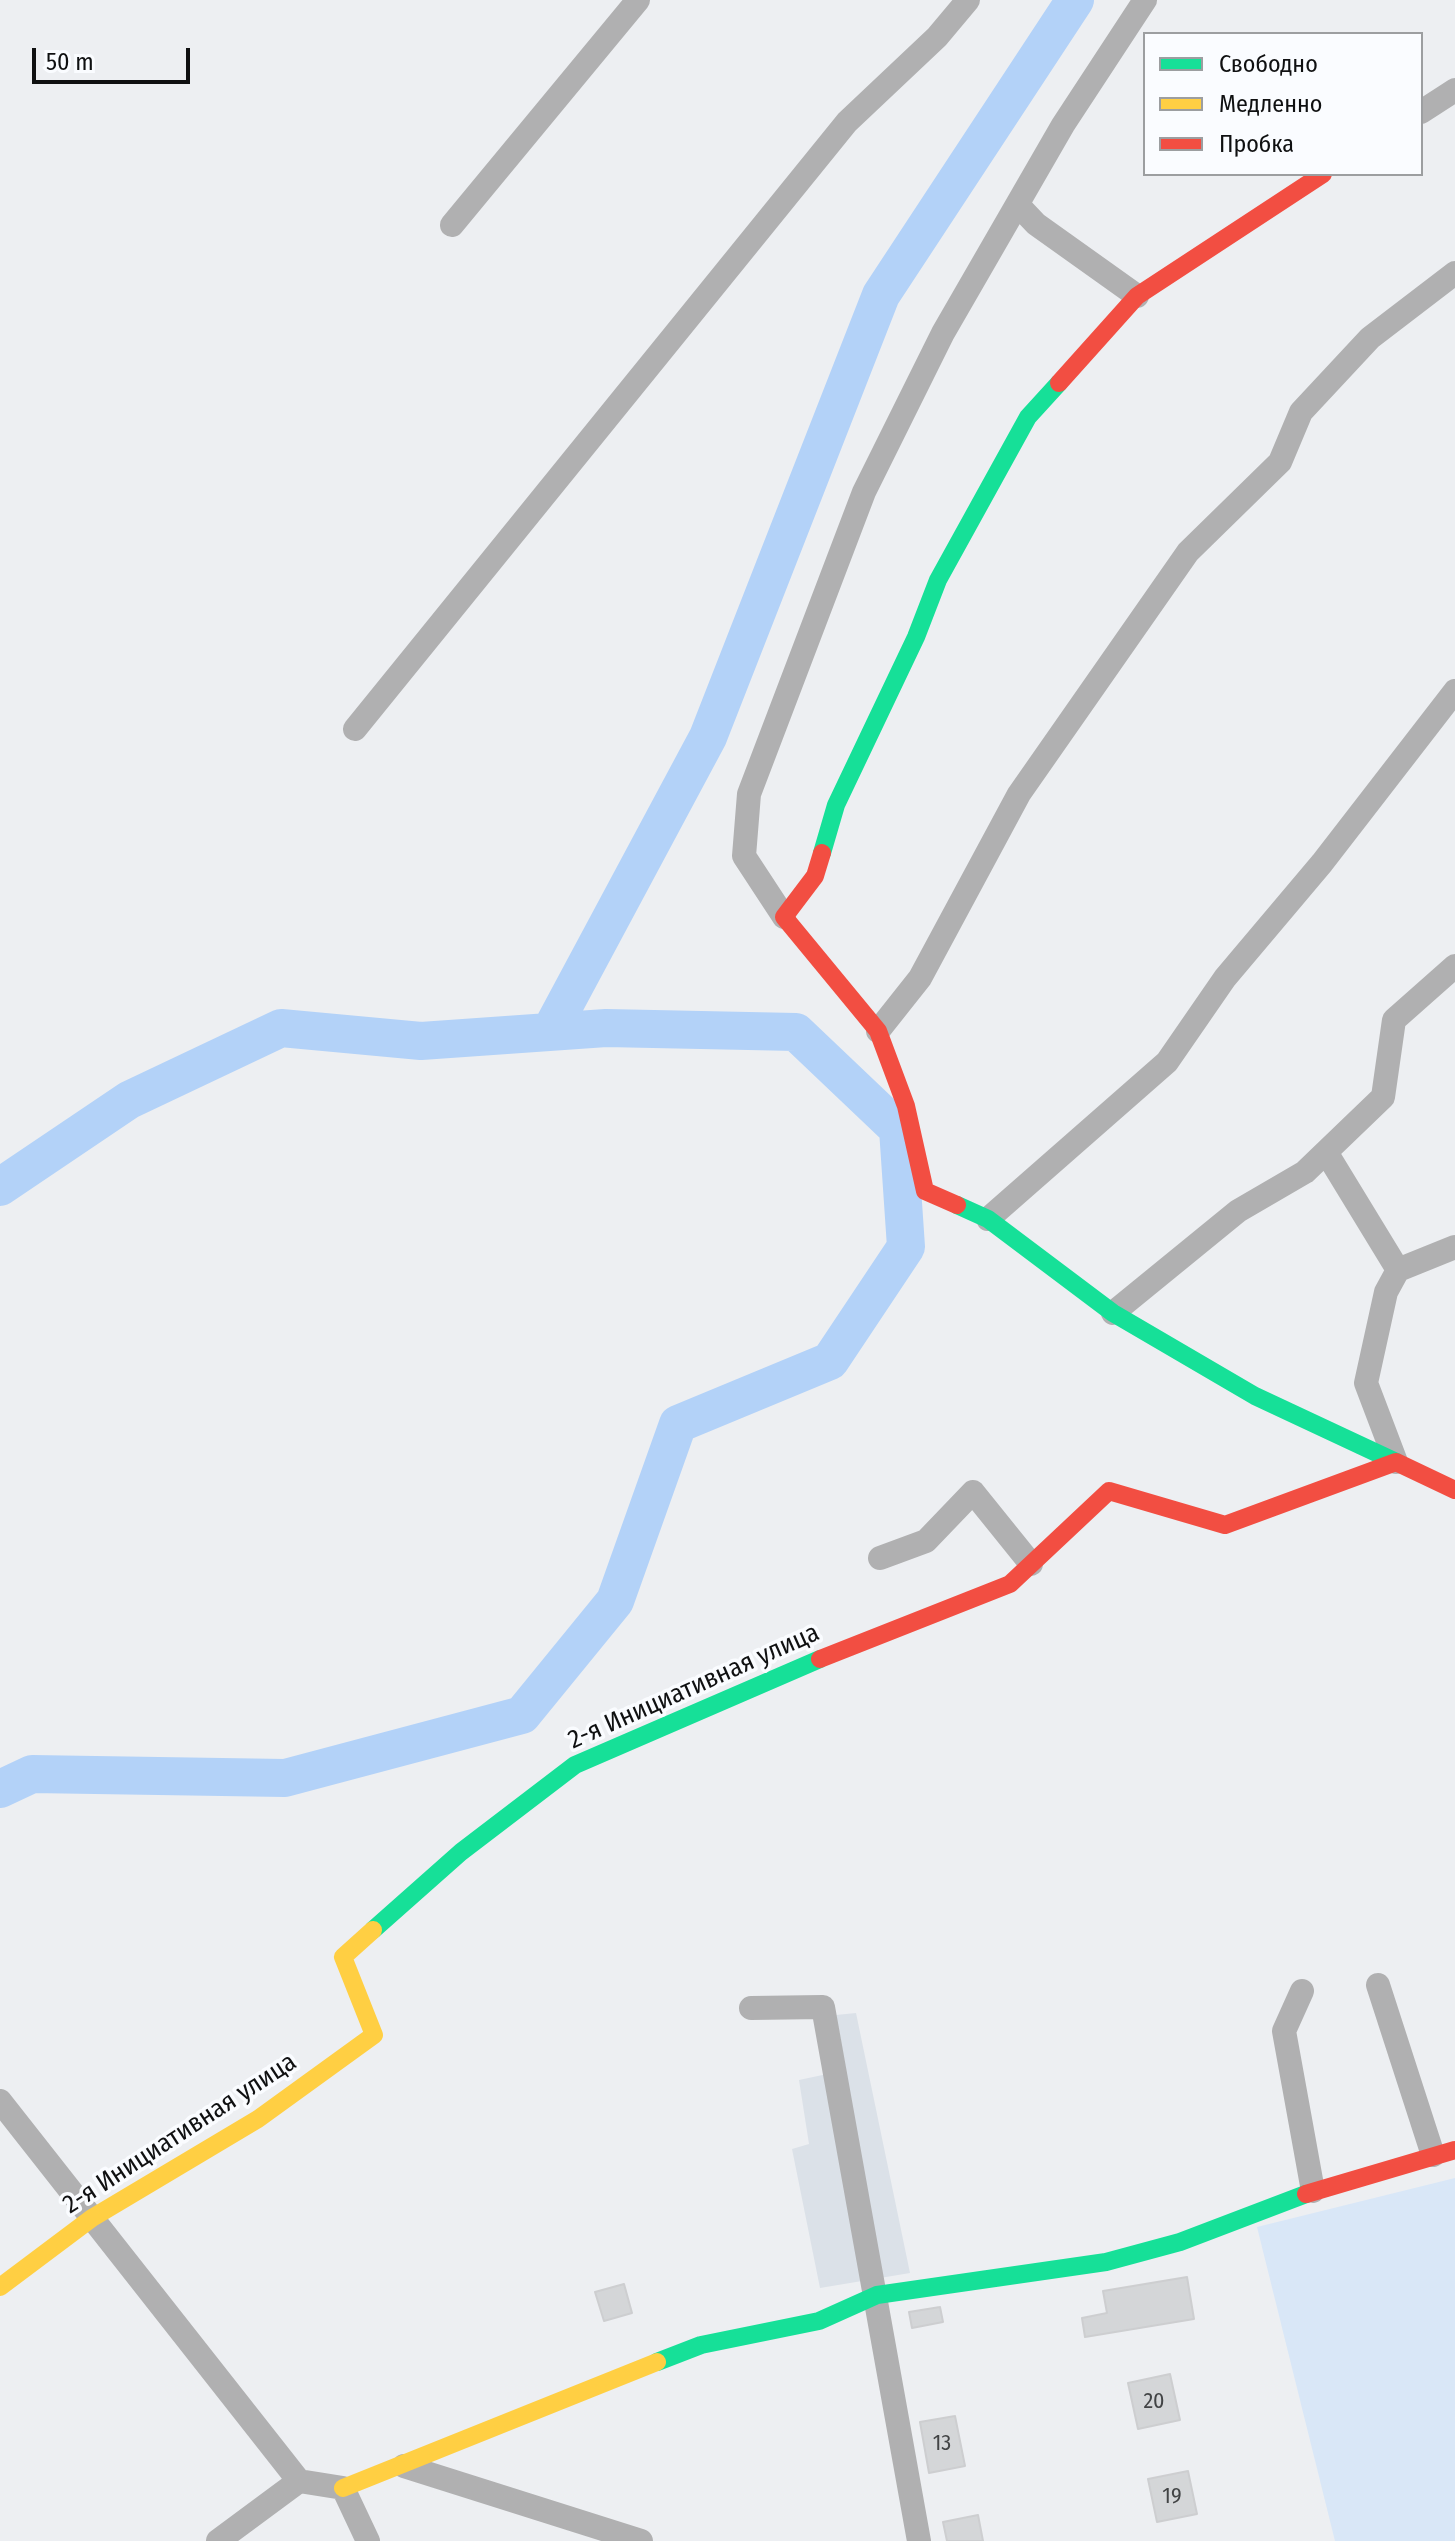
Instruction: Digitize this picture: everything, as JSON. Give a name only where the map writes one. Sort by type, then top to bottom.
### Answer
[{"type":"street","points":[[452,225],[638,0]]},
{"type":"street","points":[[355,729],[847,122],[937,37],[968,0]]},
{"type":"street","points":[[1145,0],[1063,125],[943,333],[864,492],[749,794],[744,856],[784,917],[878,1031],[906,1106],[925,1191],[988,1219],[1113,1313],[1255,1396],[1455,1490]]},
{"type":"street","points":[[1423,111],[1455,90]]},
{"type":"street","points":[[784,917],[815,876],[836,805],[916,637],[938,580],[1028,417],[1137,296],[1320,176]]},
{"type":"street","points":[[1018,205],[1036,224],[1137,296]]},
{"type":"street","points":[[878,1031],[920,978],[1019,794],[1188,552],[1280,462],[1301,412],[1370,338],[1455,273]]},
{"type":"street","points":[[988,1219],[1167,1062],[1225,978],[1322,863],[1455,691]]},
{"type":"street","points":[[1113,1313],[1238,1211],[1305,1172],[1383,1097],[1394,1020],[1455,966]]},
{"type":"street","points":[[1326,1152],[1398,1270]]},
{"type":"street","points":[[1396,1462],[1366,1383],[1386,1292],[1398,1270],[1455,1247]]},
{"type":"street","name":"2-я Инициативная улица","points":[[0,2287],[92,2218],[258,2119],[374,2035],[343,1957],[461,1852],[575,1765],[790,1671],[1010,1584],[1109,1491],[1225,1525],[1396,1462]]},
{"type":"street","points":[[880,1558],[926,1541],[973,1492],[1031,1564]]},
{"type":"street","points":[[0,2101],[299,2481],[343,2488],[701,2345],[819,2321],[877,2295],[1106,2262],[1180,2242],[1313,2191],[1444,2153],[1378,1985]]},
{"type":"street","points":[[1302,1991],[1284,2031],[1313,2191]]},
{"type":"street","points":[[751,2008],[823,2007],[919,2541]]},
{"type":"street","points":[[404,2466],[641,2541]]},
{"type":"street","points":[[218,2541],[299,2481]]},
{"type":"street","points":[[343,2488],[368,2541]]},
{"type":"shaded area","points":[[856,2013],[910,2273],[820,2288],[792,2149],[809,2144],[799,2080],[846,2070],[836,2015]]},
{"type":"shaded area","points":[[1455,2178],[1455,2541],[1335,2541],[1257,2227]]},
{"type":"building","points":[[1187,2277],[1194,2319],[1085,2337],[1082,2318],[1107,2313],[1103,2291]]},
{"type":"building","points":[[624,2284],[632,2313],[604,2321],[595,2292]]},
{"type":"building","points":[[940,2307],[943,2322],[912,2328],[909,2312]]},
{"type":"building","points":[[1170,2374],[1180,2420],[1138,2429],[1128,2383]]},
{"type":"building","points":[[955,2416],[965,2466],[929,2473],[920,2422]]},
{"type":"building","points":[[1188,2471],[1197,2514],[1157,2522],[1148,2479]]},
{"type":"building","points":[[978,2515],[983,2541],[947,2541],[943,2522]]},
{"type":"waterway","points":[[550,1032],[708,737],[881,295],[1075,0]]},
{"type":"waterway","points":[[0,1187],[129,1100],[281,1028],[421,1041],[606,1028],[796,1032],[898,1129],[906,1247],[830,1361],[678,1424],[615,1601],[522,1715],[285,1778],[32,1774],[0,1789]]},
{"type":"traffic: fast","points":[[822,853],[836,805],[916,637],[938,580],[1028,417],[1059,383]]},
{"type":"traffic: fast","points":[[957,1205],[988,1219],[1113,1313],[1255,1396],[1396,1462]]},
{"type":"traffic: fast","points":[[373,1930],[461,1852],[575,1765],[820,1659]]},
{"type":"traffic: fast","points":[[657,2362],[701,2345],[819,2321],[877,2295],[1106,2262],[1180,2242],[1306,2194]]},
{"type":"traffic: slow","points":[[0,2287],[92,2218],[258,2119],[374,2035],[343,1957],[373,1930]]},
{"type":"traffic: slow","points":[[343,2488],[657,2362]]},
{"type":"traffic: jam","points":[[1059,383],[1137,296],[1320,176]]},
{"type":"traffic: jam","points":[[822,853],[815,876],[784,917],[878,1031],[906,1106],[925,1191],[957,1205]]},
{"type":"traffic: jam","points":[[820,1659],[1010,1584],[1109,1491],[1225,1525],[1396,1462],[1455,1490]]},
{"type":"traffic: jam","points":[[1306,2194],[1455,2150]]}]
